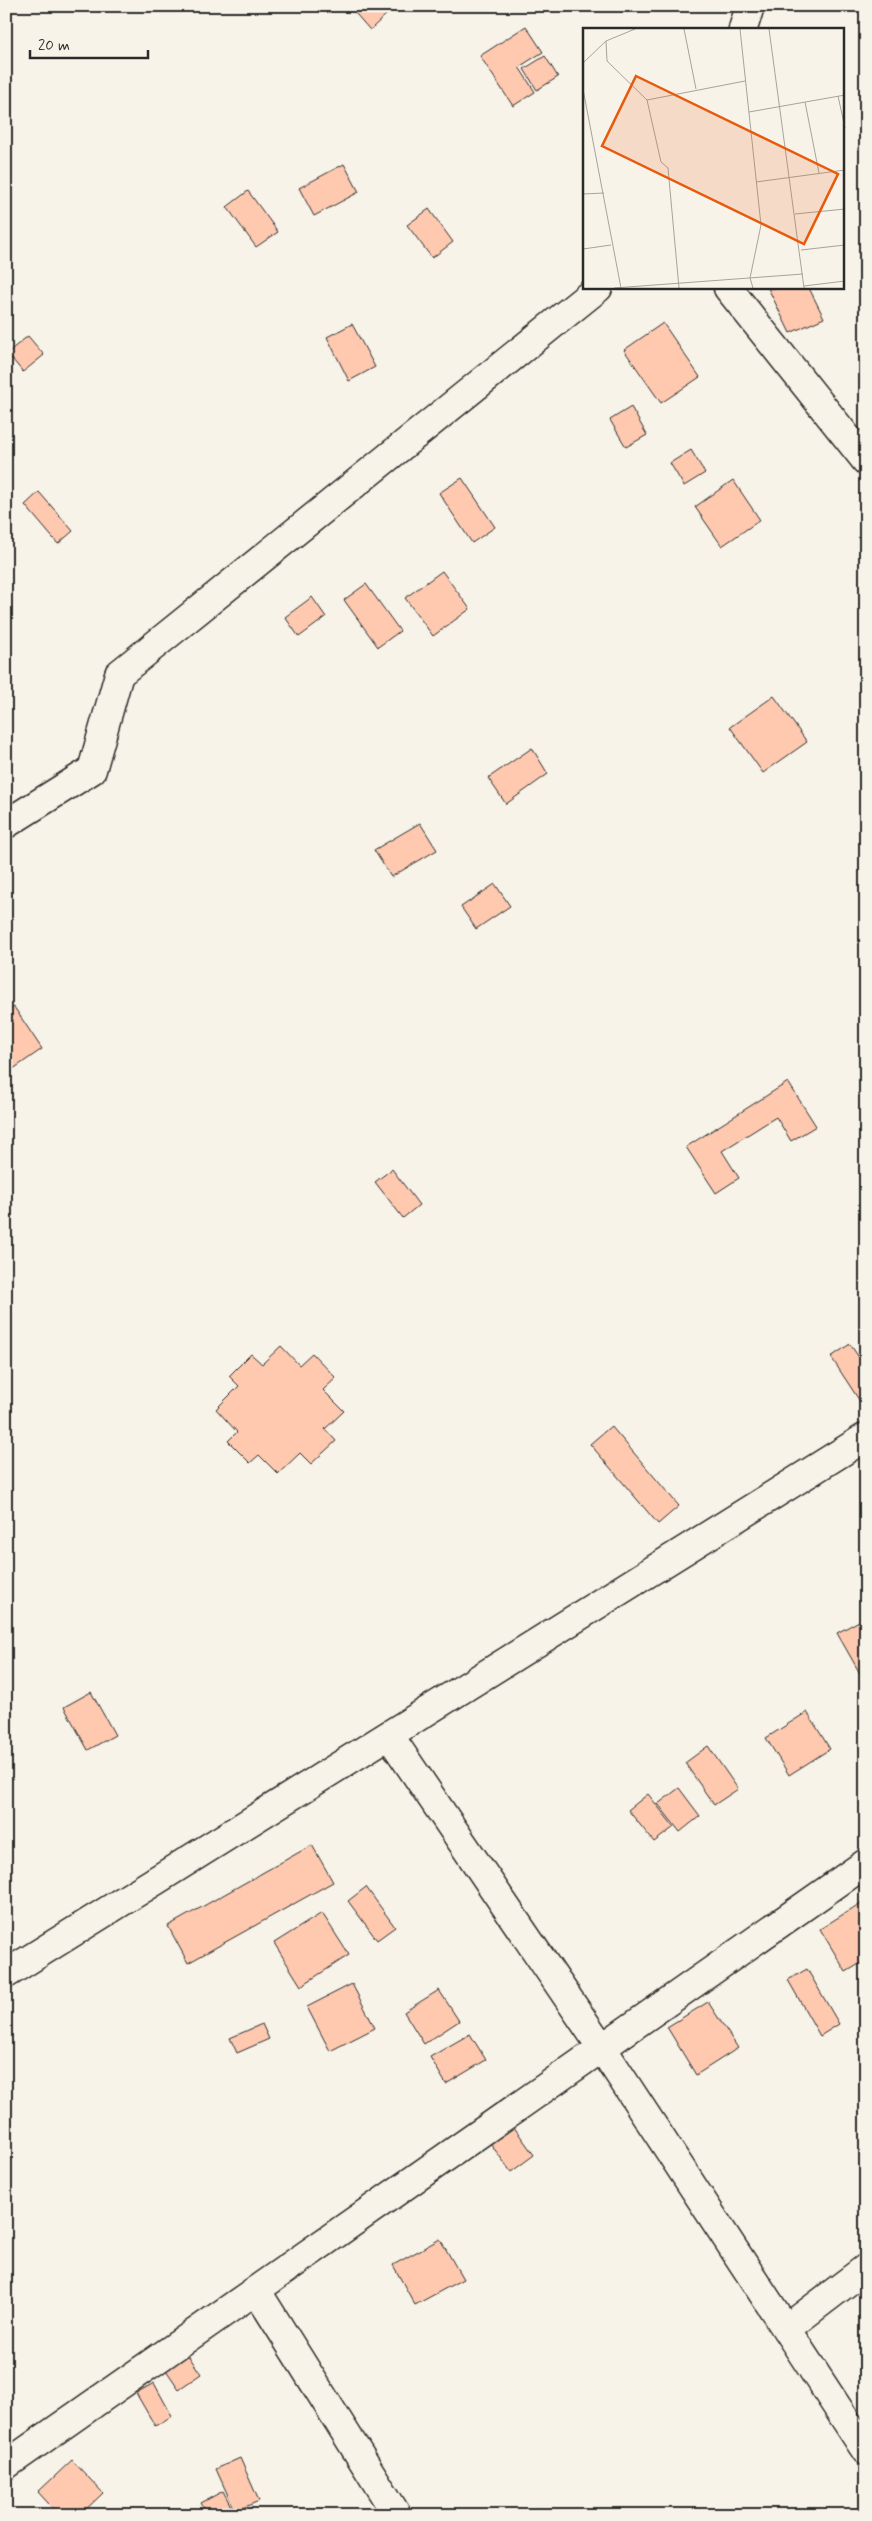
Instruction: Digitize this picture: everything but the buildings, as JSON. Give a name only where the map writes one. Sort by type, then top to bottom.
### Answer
[{"type":"street","points":[[742,28],[750,6]]},
{"type":"street","points":[[6,824],[92,770],[120,674],[597,289]]},
{"type":"street","points":[[729,289],[866,461]]},
{"type":"street","points":[[6,1974],[866,1437]]},
{"type":"street","points":[[389,1735],[602,2048],[866,2451]]},
{"type":"street","points":[[6,2465],[866,1863]]},
{"type":"street","points":[[786,2329],[866,2268]]},
{"type":"street","points":[[256,2290],[397,2515]]}]
